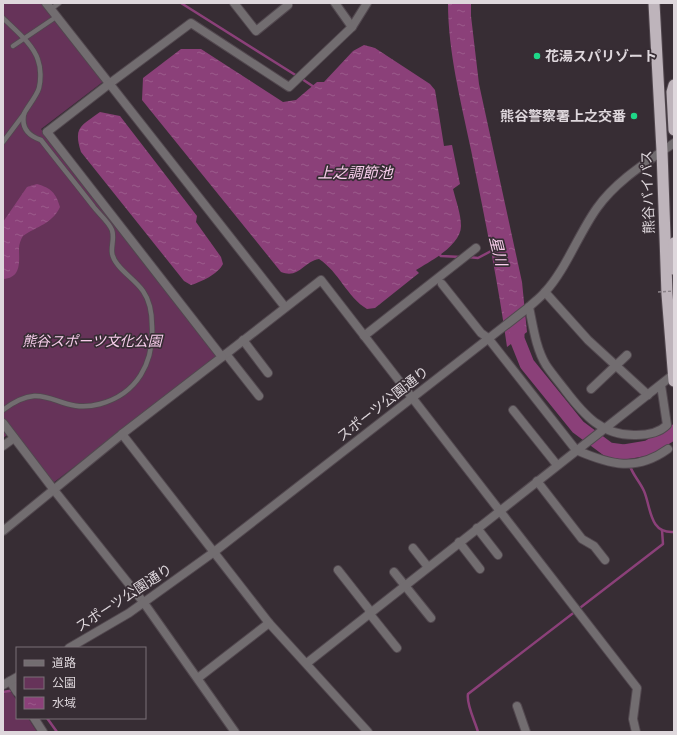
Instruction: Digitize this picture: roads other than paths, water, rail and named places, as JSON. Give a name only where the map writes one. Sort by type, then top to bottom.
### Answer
[{"type":"highway","name":"熊谷バイパス","points":[[654,3],[668,304],[674,381]]},
{"type":"highway","points":[[674,85],[672,92],[674,130]]},
{"type":"highway","points":[[668,304],[673,295],[674,243]]},
{"type":"street","points":[[234,3],[256,32],[289,4]]},
{"type":"street","points":[[335,3],[352,27]]},
{"type":"street","points":[[259,396],[224,356],[47,132],[191,23],[288,86],[352,27],[367,3]]},
{"type":"street","points":[[48,6],[285,308]]},
{"type":"street","name":"スポーツ公園通り","points":[[71,647],[144,603],[214,552],[529,307],[545,292],[597,208],[610,192],[674,143]]},
{"type":"street","points":[[364,336],[476,248]]},
{"type":"street","points":[[3,530],[122,434],[322,280],[637,688],[633,719],[636,732]]},
{"type":"street","points":[[442,284],[481,333],[491,336],[576,450],[595,458],[623,464],[635,464],[654,459],[668,449]]},
{"type":"street","points":[[545,292],[588,340],[648,395]]},
{"type":"street","points":[[529,307],[540,353],[546,365],[578,407],[594,423],[605,429],[629,436],[646,435],[662,430],[667,425],[661,385]]},
{"type":"street","points":[[243,340],[268,373]]},
{"type":"street","points":[[591,388],[627,355]]},
{"type":"street","points":[[307,663],[476,528],[674,375]]},
{"type":"street","points":[[514,410],[557,465]]},
{"type":"street","points":[[3,423],[144,603],[235,732]]},
{"type":"street","points":[[122,434],[269,623],[307,663],[368,732]]},
{"type":"street","points":[[3,446],[14,438]]},
{"type":"street","points":[[537,481],[582,539],[594,546],[605,560]]},
{"type":"street","points":[[476,528],[498,555]]},
{"type":"street","points":[[459,542],[480,569]]},
{"type":"street","points":[[413,548],[428,566]]},
{"type":"street","points":[[338,570],[397,648]]},
{"type":"street","points":[[394,572],[431,618]]},
{"type":"street","points":[[198,678],[269,623]]},
{"type":"street","points":[[10,681],[16,690]]},
{"type":"street","points":[[516,706],[526,732]]},
{"type":"street","points":[[35,719],[43,732]]},
{"type":"lane","points":[[48,6],[59,3]]},
{"type":"lane","points":[[13,46],[56,17]]},
{"type":"lane","points":[[3,18],[33,49],[38,60],[40,70],[39,88],[24,114],[3,142]]},
{"type":"lane","points":[[3,410],[19,399],[33,395],[43,395],[65,404],[78,407],[99,404],[122,394],[133,386],[141,376],[152,350],[153,334],[150,307],[144,292],[118,265],[111,252],[111,230],[40,140],[29,135],[25,126],[24,114]]},
{"type":"water","points":[[448,3],[471,3],[471,16],[479,84],[522,282],[527,332],[507,347],[490,248],[456,77],[450,40]]},
{"type":"water","name":"上之調節池","points":[[364,45],[375,48],[430,84],[435,90],[444,146],[452,145],[460,184],[453,189],[461,221],[460,233],[451,246],[416,270],[419,273],[375,308],[367,309],[354,298],[326,264],[319,259],[309,263],[297,272],[287,274],[281,272],[142,100],[143,78],[181,49],[201,49],[283,102],[296,100],[317,82],[324,82],[353,51]]},
{"type":"water","points":[[100,112],[120,116],[197,216],[196,222],[221,257],[223,264],[221,268],[204,280],[191,285],[184,281],[81,152],[78,132],[84,124]]},
{"type":"water","points":[[37,184],[46,187],[55,195],[60,207],[57,213],[48,221],[23,236],[19,245],[18,268],[14,276],[3,279],[3,222],[27,187]]},
{"type":"waterway","points":[[181,3],[297,76]]},
{"type":"waterway","points":[[302,79],[314,87]]},
{"type":"waterway","points":[[468,257],[478,258],[493,250]]},
{"type":"waterway","points":[[439,254],[441,256],[461,257]]},
{"type":"waterway","name":"星川","points":[[517,319],[517,339],[527,364],[578,427],[609,450],[624,452],[648,448],[674,432]]},
{"type":"waterway","points":[[624,452],[628,461]]},
{"type":"waterway","points":[[630,466],[644,491],[655,524],[660,529],[674,532]]},
{"type":"waterway","points":[[478,732],[469,708],[468,694],[663,544],[662,530]]},
{"type":"waterway","points":[[3,692],[15,690]]},
{"type":"waterway","points":[[48,719],[57,732]]},
{"type":"place","name":"花湯スパリゾート","points":[[537,56]]},
{"type":"place","name":"熊谷警察署上之交番","points":[[634,116]]},
{"type":"park label","name":"熊谷スポーツ文化公園","points":[[92,341]]}]
